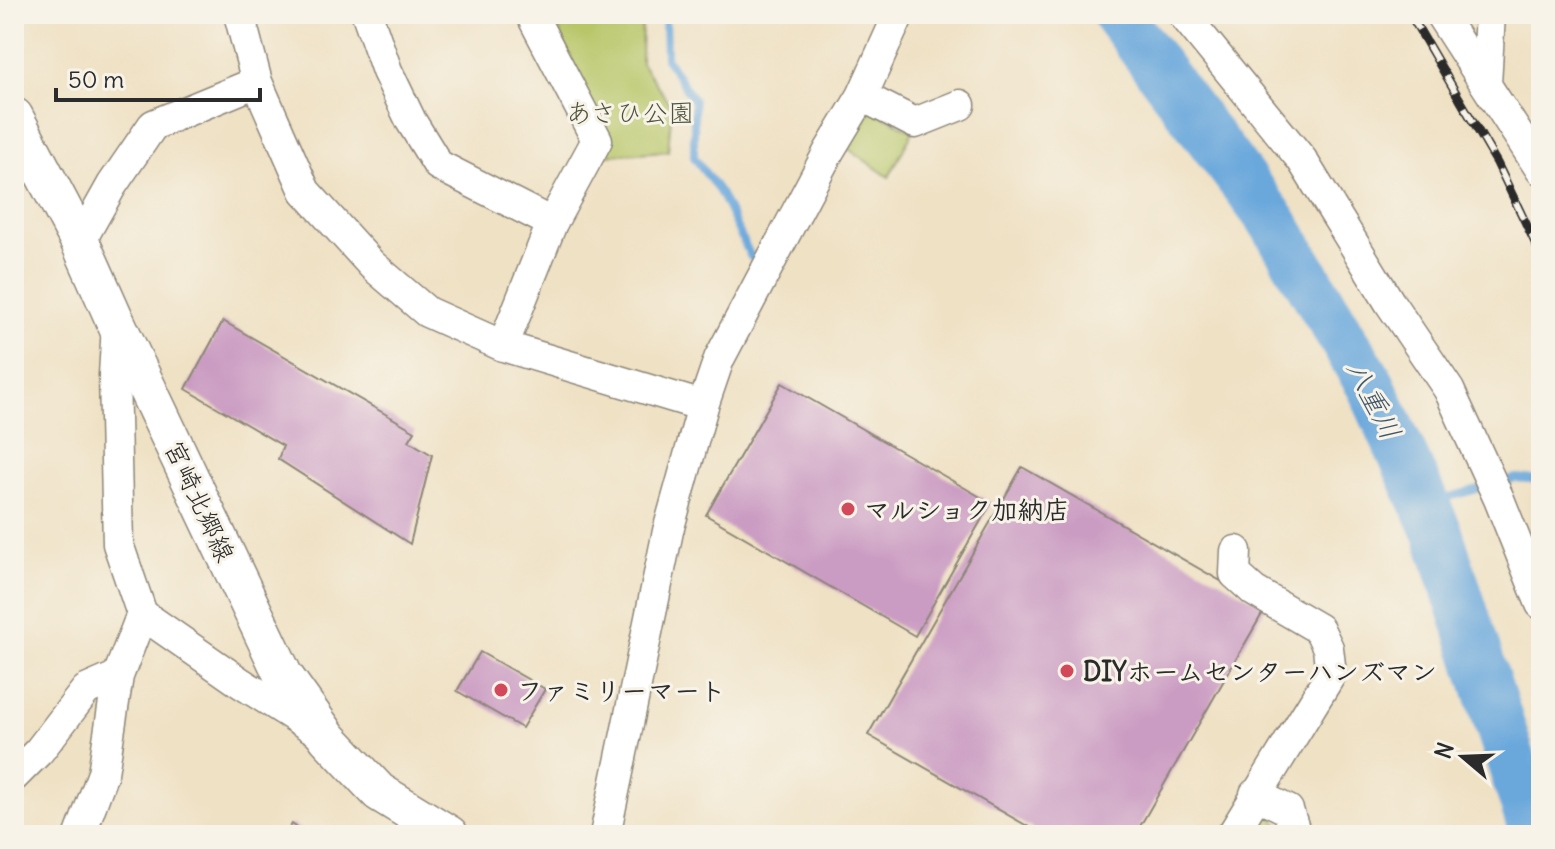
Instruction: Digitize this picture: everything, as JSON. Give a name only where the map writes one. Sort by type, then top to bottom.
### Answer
[{"type":"main road","name":"宮崎北郷線","points":[[14,117],[80,242],[283,675],[328,738],[379,792],[449,835]]},
{"type":"street","points":[[239,14],[257,82],[305,191],[372,265],[427,312],[503,346],[703,406]]},
{"type":"street","points":[[367,14],[387,71],[411,121],[438,165],[552,223]]},
{"type":"street","points":[[605,835],[668,531],[719,359],[822,164],[862,96],[899,14]]},
{"type":"street","points":[[1183,14],[1302,160],[1390,303],[1449,390],[1499,499],[1541,604]]},
{"type":"street","points":[[1440,14],[1539,163]]},
{"type":"street","points":[[1486,84],[1490,14]]},
{"type":"street","points":[[503,346],[552,223],[597,140],[534,15]]},
{"type":"street","points":[[80,242],[112,185],[153,125],[257,82]]},
{"type":"street","points":[[862,96],[915,123],[960,105]]},
{"type":"street","points":[[117,325],[114,375],[118,544],[142,614],[241,683],[328,738]]},
{"type":"street","points":[[1232,835],[1331,674],[1328,648],[1319,629],[1254,591],[1235,574],[1236,551]]},
{"type":"street","points":[[80,835],[103,773],[118,676],[142,614]]},
{"type":"street","points":[[14,776],[39,751],[86,690],[118,676]]},
{"type":"street","points":[[1255,794],[1288,810],[1296,835]]},
{"type":"green space","name":"あさひ公園","points":[[571,14],[642,14],[641,63],[672,107],[668,151],[605,155],[559,29]]},
{"type":"green space","points":[[870,109],[913,131],[889,177],[847,148]]},
{"type":"green space","points":[[1269,813],[1287,835],[1240,835],[1252,816]]},
{"type":"building","points":[[223,321],[415,431],[409,441],[432,455],[410,544],[278,459],[283,446],[186,389]]},
{"type":"building","name":"マルショク加納店","points":[[782,383],[991,503],[915,636],[706,515]]},
{"type":"building","name":"DIYホームセンターハンズマン","points":[[1022,467],[1266,607],[1135,835],[1043,835],[868,735]]},
{"type":"building","name":"ファミリーマート","points":[[480,652],[545,689],[522,728],[457,691]]},
{"type":"building","points":[[292,824],[307,835],[285,835]]},
{"type":"waterway","points":[[665,14],[666,58],[694,101],[694,157],[720,193],[751,257]]},
{"type":"waterway","name":"八重川","points":[[1117,14],[1274,223],[1371,386],[1438,533],[1535,835]]},
{"type":"waterway","points":[[1499,483],[1516,478],[1541,480]]},
{"type":"waterway","points":[[1424,504],[1485,487]]},
{"type":"railway","points":[[1410,14],[1497,163],[1541,255]]},
{"type":"place","name":"マルショク加納店","points":[[848,509]]},
{"type":"place","name":"DIYホームセンターハンズマン","points":[[1067,671]]},
{"type":"place","name":"ファミリーマート","points":[[501,690]]}]
